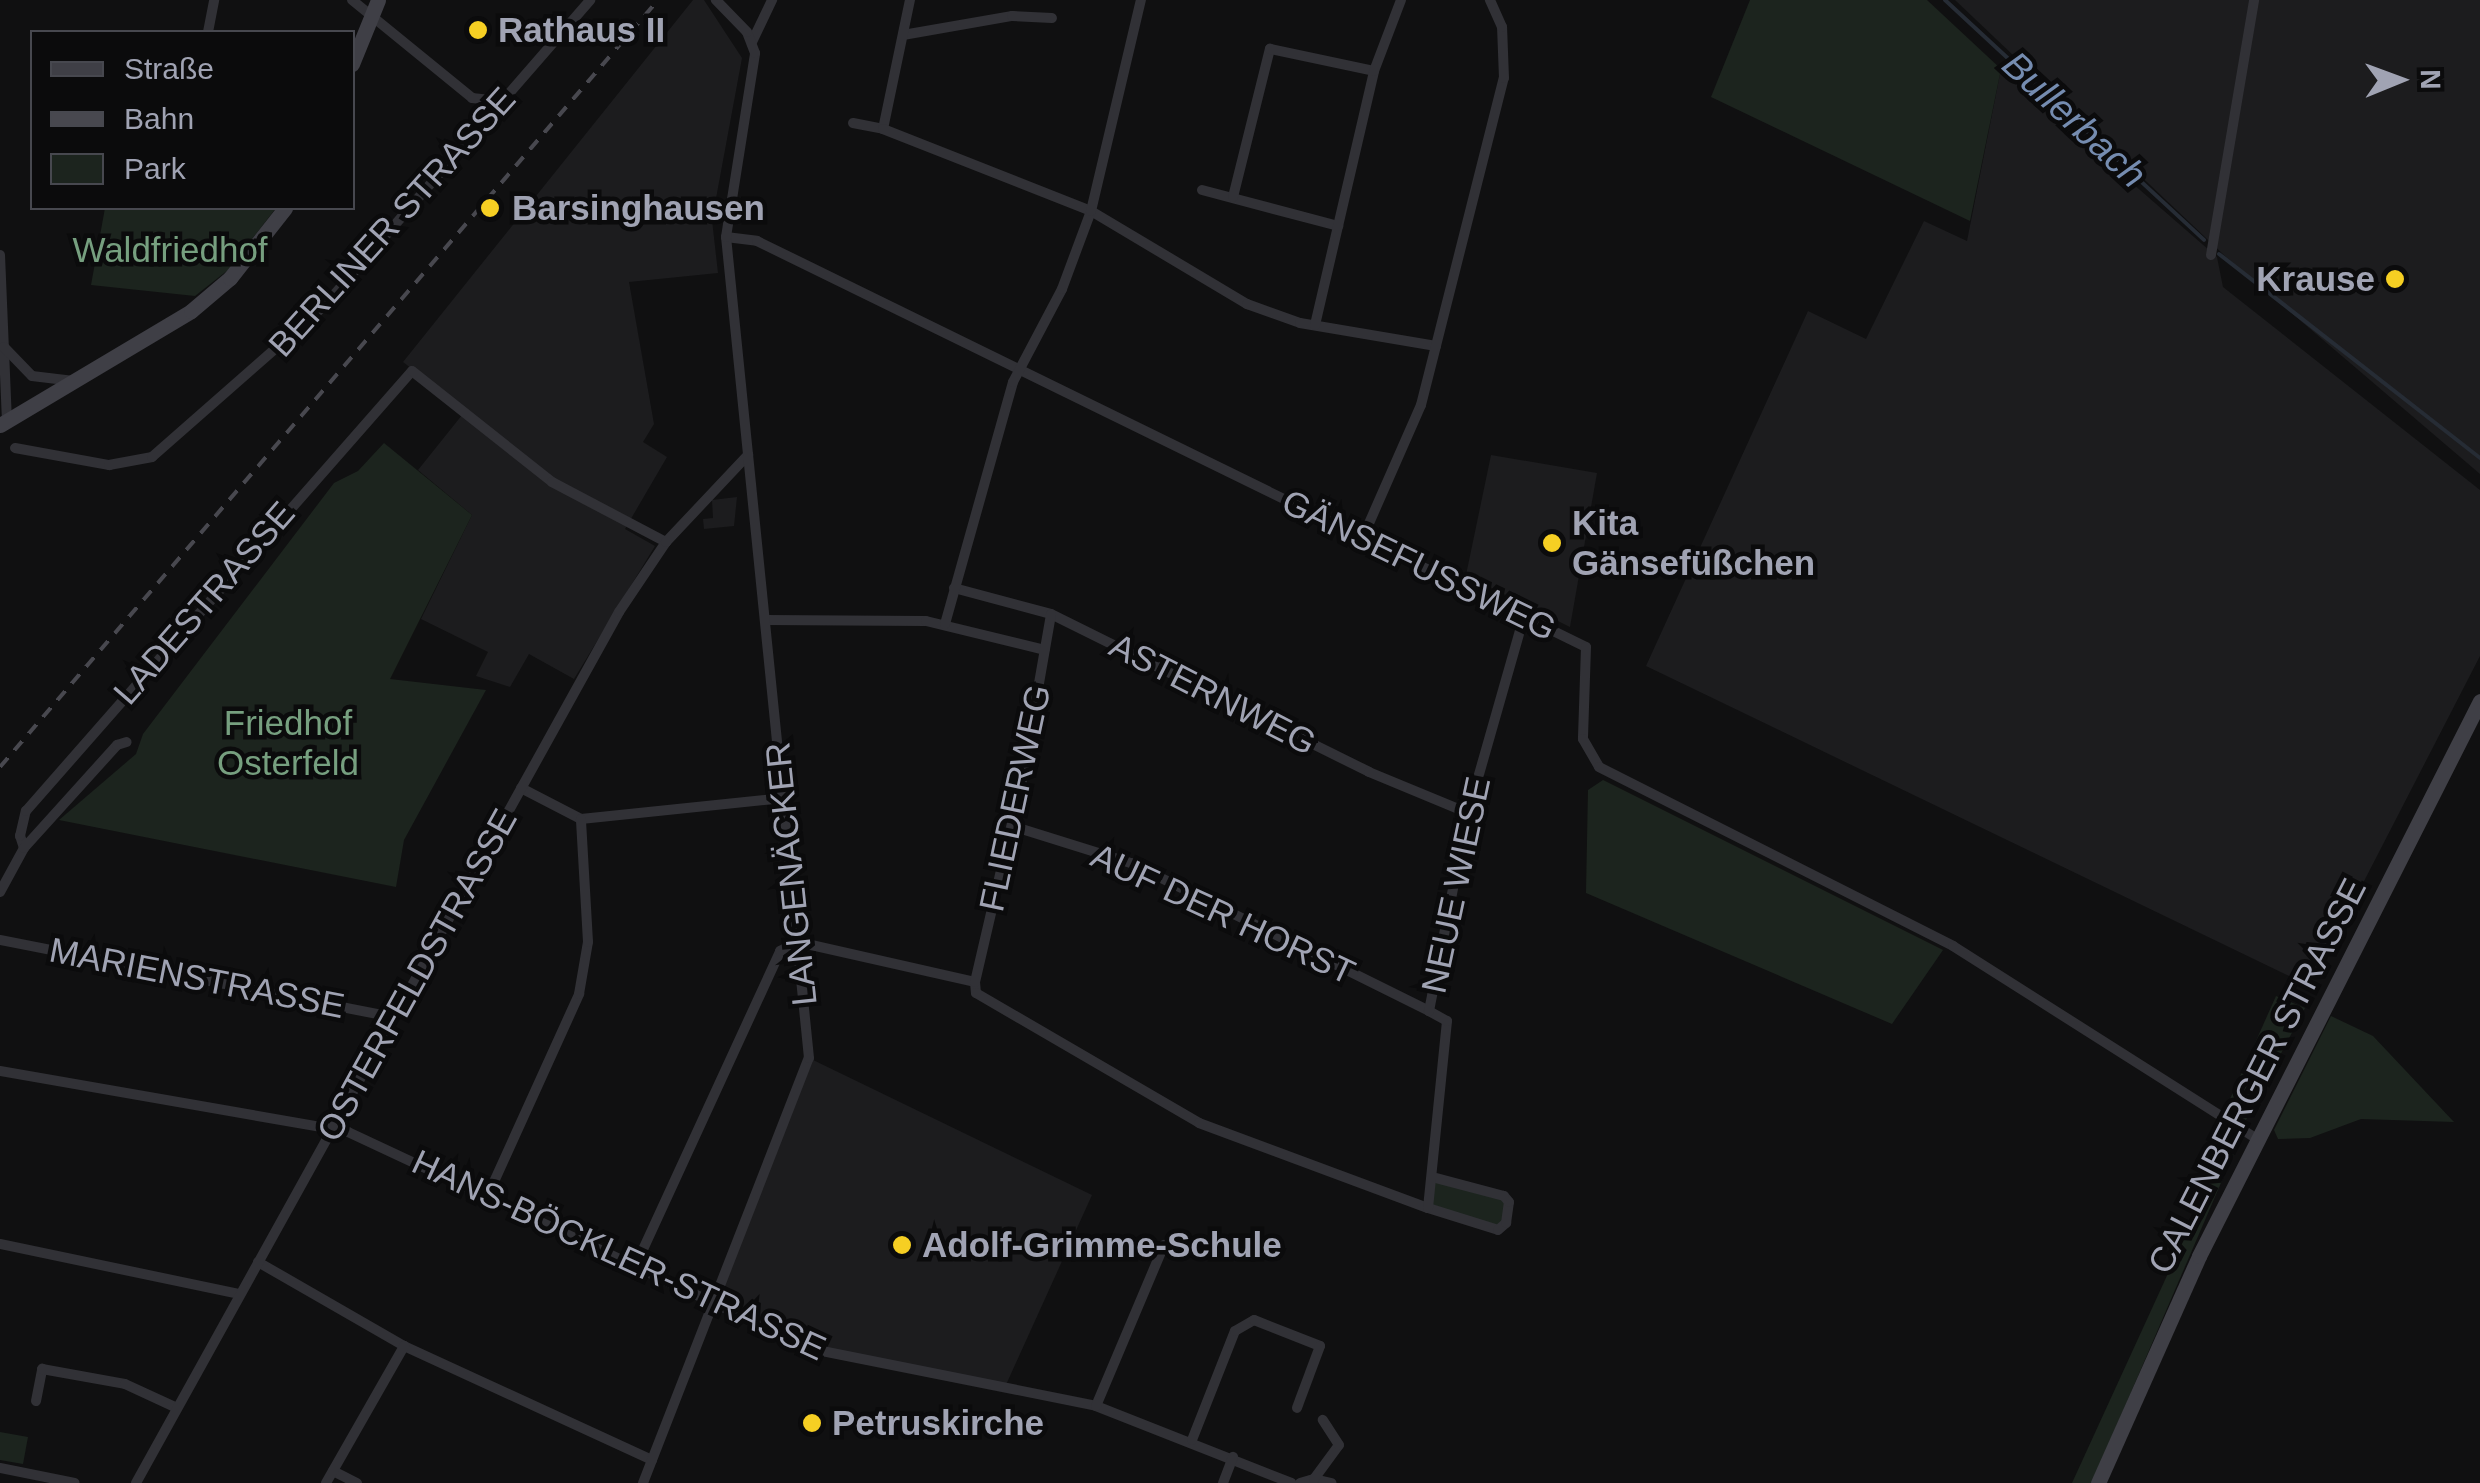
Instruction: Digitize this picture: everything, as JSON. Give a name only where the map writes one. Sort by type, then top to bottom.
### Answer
[{"type":"main road","points":[[355,57],[375,8]]},
{"type":"main road","points":[[4,423],[192,310],[230,278],[282,210]]},
{"type":"main road","name":"CALENBERGER STRASSE","points":[[2098,1483],[2155,1347],[2480,701]]},
{"type":"street","points":[[208,30],[214,0]]},
{"type":"street","points":[[352,0],[375,8],[472,98],[502,102]]},
{"type":"street","name":"BERLINER STRASSE","points":[[15,448],[109,464],[152,457],[304,326],[590,0]]},
{"type":"street","points":[[716,0],[752,42],[772,0]]},
{"type":"street","points":[[882,129],[910,0]]},
{"type":"street","points":[[945,624],[986,459],[1092,211],[1141,0]]},
{"type":"street","points":[[1315,325],[1374,71],[1400,0]]},
{"type":"street","points":[[1362,536],[1409,436],[1436,346],[1504,78],[1502,27],[1490,0]]},
{"type":"street","points":[[2211,255],[2254,0]]},
{"type":"street","points":[[903,35],[1012,16],[1052,18]]},
{"type":"street","name":"LANGENÄCKER","points":[[646,1482],[809,1058],[726,236],[755,65],[752,42]]},
{"type":"street","points":[[1233,198],[1270,49],[1374,71]]},
{"type":"street","points":[[853,123],[882,129],[1092,211],[1247,304],[1315,325],[1436,346]]},
{"type":"street","points":[[1202,190],[1338,226]]},
{"type":"street","name":"GÄNSEFUSSWEG","points":[[726,236],[757,240],[1586,647],[1584,739],[1587,755],[1599,767],[1952,946],[2257,1139]]},
{"type":"street","points":[[0,255],[4,423]]},
{"type":"street","points":[[3,346],[32,376],[75,381]]},
{"type":"street","name":"LADESTRASSE","points":[[24,848],[20,836],[26,811],[412,371],[552,482],[666,542]]},
{"type":"street","name":"OSTERFELDSTRASSE","points":[[136,1483],[521,788],[666,542],[748,454]]},
{"type":"street","points":[[720,483],[751,481]]},
{"type":"street","name":"ASTERNWEG","points":[[954,588],[1051,614],[1369,772],[1468,813]]},
{"type":"street","name":"FLIEDERWEG","points":[[974,982],[1012,826],[1051,614]]},
{"type":"street","name":"NEUE WIESE","points":[[1428,1208],[1436,1178],[1447,1020],[1429,1011],[1468,813],[1524,616]]},
{"type":"street","points":[[765,620],[945,624],[1045,650]]},
{"type":"street","points":[[0,892],[24,848],[117,745],[128,742]]},
{"type":"street","points":[[521,788],[581,819],[784,798]]},
{"type":"street","points":[[488,1196],[580,994],[588,942],[581,819]]},
{"type":"street","name":"AUF DER HORST","points":[[1012,826],[1131,863],[1429,1011]]},
{"type":"street","name":"MARIENSTRASSE","points":[[0,940],[394,1018]]},
{"type":"street","points":[[634,1269],[780,950],[798,942],[974,982],[976,994],[1199,1123],[1428,1208],[1498,1230],[1506,1223],[1509,1202],[1504,1196],[1436,1178]]},
{"type":"street","name":"HANS-BÖCKLER-STRASSE","points":[[0,1072],[331,1130],[488,1196],[634,1269],[812,1349],[1096,1406],[1192,1440],[1291,1483]]},
{"type":"street","points":[[0,1244],[240,1294]]},
{"type":"street","points":[[1096,1406],[1164,1245]]},
{"type":"street","points":[[258,1262],[404,1346],[652,1460]]},
{"type":"street","points":[[1192,1440],[1235,1331],[1254,1320],[1320,1346],[1297,1408]]},
{"type":"street","points":[[326,1483],[404,1346]]},
{"type":"street","points":[[36,1400],[42,1369],[125,1384],[177,1408]]},
{"type":"street","points":[[1314,1479],[1340,1444],[1323,1420]]},
{"type":"street","points":[[1224,1483],[1233,1457]]},
{"type":"street","points":[[0,1468],[75,1483]]},
{"type":"street","points":[[333,1471],[357,1483]]},
{"type":"street","points":[[1300,1483],[1314,1479],[1332,1483]]},
{"type":"shaded area","points":[[693,0],[704,0],[742,58],[712,220],[718,273],[629,282],[654,424],[643,442],[667,457],[625,529],[655,546],[574,679],[529,654],[510,687],[476,676],[488,652],[421,619],[472,515],[418,470],[466,410],[403,362]]},
{"type":"shaded area","points":[[1955,0],[2480,0],[2480,474],[2225,256]]},
{"type":"shaded area","points":[[2001,69],[2217,257],[2223,287],[2480,490],[2480,656],[2310,986],[1646,666],[1808,311],[1866,339],[1924,221],[1967,241]]},
{"type":"shaded area","points":[[1491,455],[1597,473],[1570,627],[1466,575]]},
{"type":"shaded area","points":[[737,497],[734,526],[704,529],[703,519],[713,518],[712,500]]},
{"type":"shaded area","name":"Adolf-Grimme-Schule","points":[[809,1058],[1092,1195],[1005,1387],[812,1349],[713,1304]]},
{"type":"green space","points":[[1750,0],[1927,0],[2001,69],[1970,221],[1711,97]]},
{"type":"green space","name":"Waldfriedhof","points":[[105,210],[274,210],[228,270],[195,296],[91,285]]},
{"type":"green space","name":"Friedhof Osterfeld","points":[[384,443],[472,515],[390,679],[486,690],[404,840],[396,887],[59,820],[136,754],[143,734],[334,483],[358,471]]},
{"type":"green space","points":[[1603,780],[1943,950],[1892,1024],[1586,893],[1588,790]]},
{"type":"green space","points":[[2276,996],[2305,1008],[2246,1120],[2226,1108]]},
{"type":"green space","points":[[2331,1016],[2373,1036],[2454,1122],[2361,1119],[2310,1138],[2278,1139],[2274,1130]]},
{"type":"green space","points":[[2239,1141],[2092,1483],[2072,1483],[2225,1149]]},
{"type":"green space","points":[[1436,1178],[1509,1202],[1500,1231],[1426,1207]]},
{"type":"green space","points":[[0,1432],[28,1437],[23,1464],[0,1460]]},
{"type":"waterway","name":"Bullerbach","points":[[1945,0],[2204,240]]},
{"type":"waterway","name":"Bullerbach","points":[[2219,254],[2480,458]]},
{"type":"railway","points":[[0,767],[658,0]]},
{"type":"place","name":"Rathaus II","points":[[478,30]]},
{"type":"place","name":"Barsinghausen","points":[[490,208]]},
{"type":"place","name":"Krause","points":[[2395,279]]},
{"type":"place","name":"Kita Gänsefüßchen","points":[[1552,543]]},
{"type":"place","name":"Adolf-Grimme-Schule","points":[[902,1245]]},
{"type":"place","name":"Petruskirche","points":[[812,1423]]}]
